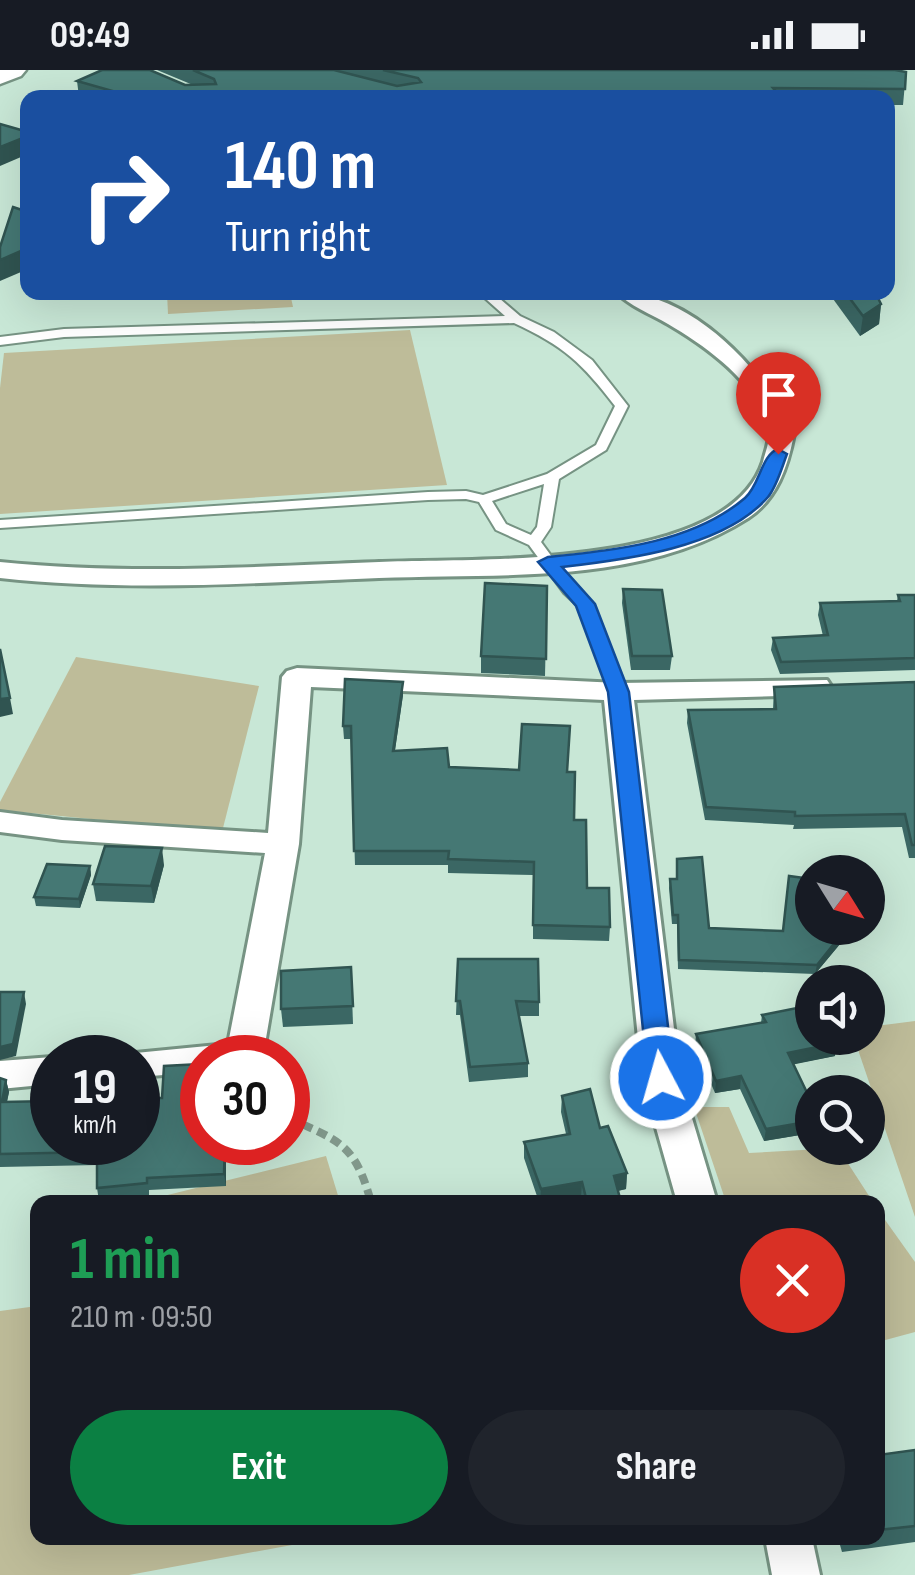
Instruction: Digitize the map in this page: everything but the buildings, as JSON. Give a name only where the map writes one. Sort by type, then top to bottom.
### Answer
[{"type":"highway","points":[[0,75],[12,70]]},
{"type":"street","points":[[0,570],[134,582],[541,552],[619,556],[711,528],[740,512],[762,493],[782,434],[752,376],[716,343],[641,300]]},
{"type":"street","points":[[248,1035],[283,844],[297,677],[618,692],[836,685]]},
{"type":"street","points":[[618,692],[661,1078],[696,1195]]},
{"type":"street","points":[[0,822],[62,830],[283,844]]},
{"type":"street","points":[[0,1075],[30,1073]]},
{"type":"street","points":[[791,1545],[796,1575]]},
{"type":"lane","points":[[0,524],[428,496],[466,495],[484,499],[552,477],[600,447],[622,406],[588,363],[494,300]]},
{"type":"lane","points":[[0,341],[64,333],[516,318]]},
{"type":"lane","points":[[541,552],[552,477]]},
{"type":"lane","points":[[484,499],[501,528],[541,552],[585,604],[618,692]]},
{"type":"path","points":[[310,1127],[342,1140],[362,1172],[369,1195]]},
{"type":"shaded area","points":[[167,300],[292,300],[293,307],[168,314]]},
{"type":"shaded area","points":[[410,330],[447,485],[0,514],[0,388],[4,353]]},
{"type":"shaded area","points":[[76,657],[259,686],[222,832],[0,810],[0,802]]},
{"type":"shaded area","points":[[915,1021],[915,1217],[885,1129],[885,1075],[867,1075],[860,1055],[885,1055],[885,1025]]},
{"type":"shaded area","points":[[694,1107],[729,1107],[749,1153],[795,1150],[795,1165],[849,1165],[868,1195],[724,1195]]},
{"type":"shaded area","points":[[326,1156],[338,1195],[167,1195],[289,1165],[310,1165],[310,1160]]},
{"type":"shaded area","points":[[885,1220],[915,1262],[915,1332],[885,1340]]},
{"type":"shaded area","points":[[30,1307],[30,1545],[292,1545],[129,1575],[0,1575],[0,1311]]},
{"type":"route","points":[[661,1078],[618,692],[585,604],[548,562],[631,554],[711,528],[740,512],[762,493],[778,454]]}]
